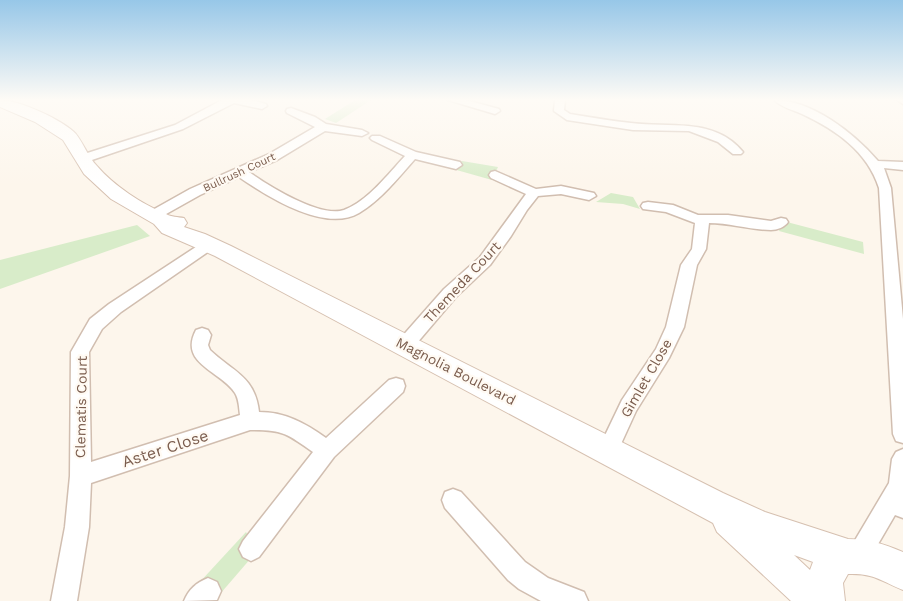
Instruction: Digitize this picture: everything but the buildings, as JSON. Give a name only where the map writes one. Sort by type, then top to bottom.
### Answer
[{"type":"street","name":"Magnolia Boulevard","points":[[57,128],[68,137],[82,159],[101,182],[118,195],[157,218],[166,226],[187,237],[205,242],[711,505],[764,528],[852,555],[878,559],[903,572]]},
{"type":"street","points":[[82,159],[176,128]]},
{"type":"street","name":"Bullrush Court","points":[[157,218],[195,192],[273,158],[321,128]]},
{"type":"street","points":[[330,128],[362,133]]},
{"type":"street","points":[[689,128],[722,140],[737,152]]},
{"type":"street","points":[[835,128],[856,144],[875,164],[885,188],[903,434]]},
{"type":"street","points":[[376,138],[412,155],[456,164]]},
{"type":"street","points":[[241,173],[264,187],[320,214],[333,217],[346,214],[360,206],[412,155]]},
{"type":"street","points":[[875,164],[903,166]]},
{"type":"street","points":[[495,175],[534,194],[561,190],[589,196]]},
{"type":"street","name":"Themeda Court","points":[[405,345],[450,293],[485,261],[506,234],[521,208],[534,194]]},
{"type":"street","points":[[648,206],[668,208],[696,219],[728,219],[772,226],[781,222]]},
{"type":"street","name":"Gimlet Close","points":[[608,450],[629,406],[663,353],[675,327],[689,264],[699,248],[702,219]]},
{"type":"street","name":"Clematis Court","points":[[64,601],[76,527],[81,476],[80,352],[96,324],[205,242]]},
{"type":"street","points":[[202,336],[199,344],[202,352],[234,378],[243,388],[249,402],[250,420]]},
{"type":"street","points":[[251,549],[327,450],[396,386]]},
{"type":"street","name":"Aster Close","points":[[81,476],[250,420],[274,421],[295,428],[327,450]]},
{"type":"street","points":[[827,601],[824,592],[826,575],[833,563],[852,555],[902,496],[903,459]]},
{"type":"street","points":[[453,500],[534,594],[575,601]]},
{"type":"street","name":"Magnolia Boulevard","points":[[711,505],[760,546],[818,601]]},
{"type":"green space","points":[[462,161],[498,167],[492,180],[453,169]]},
{"type":"green space","points":[[611,193],[633,197],[640,209],[623,204],[596,202]]},
{"type":"green space","points":[[783,221],[863,242],[864,254],[779,231]]},
{"type":"green space","points":[[137,225],[150,236],[0,289],[0,260]]},
{"type":"green space","points":[[246,532],[257,551],[214,601],[198,584]]}]
